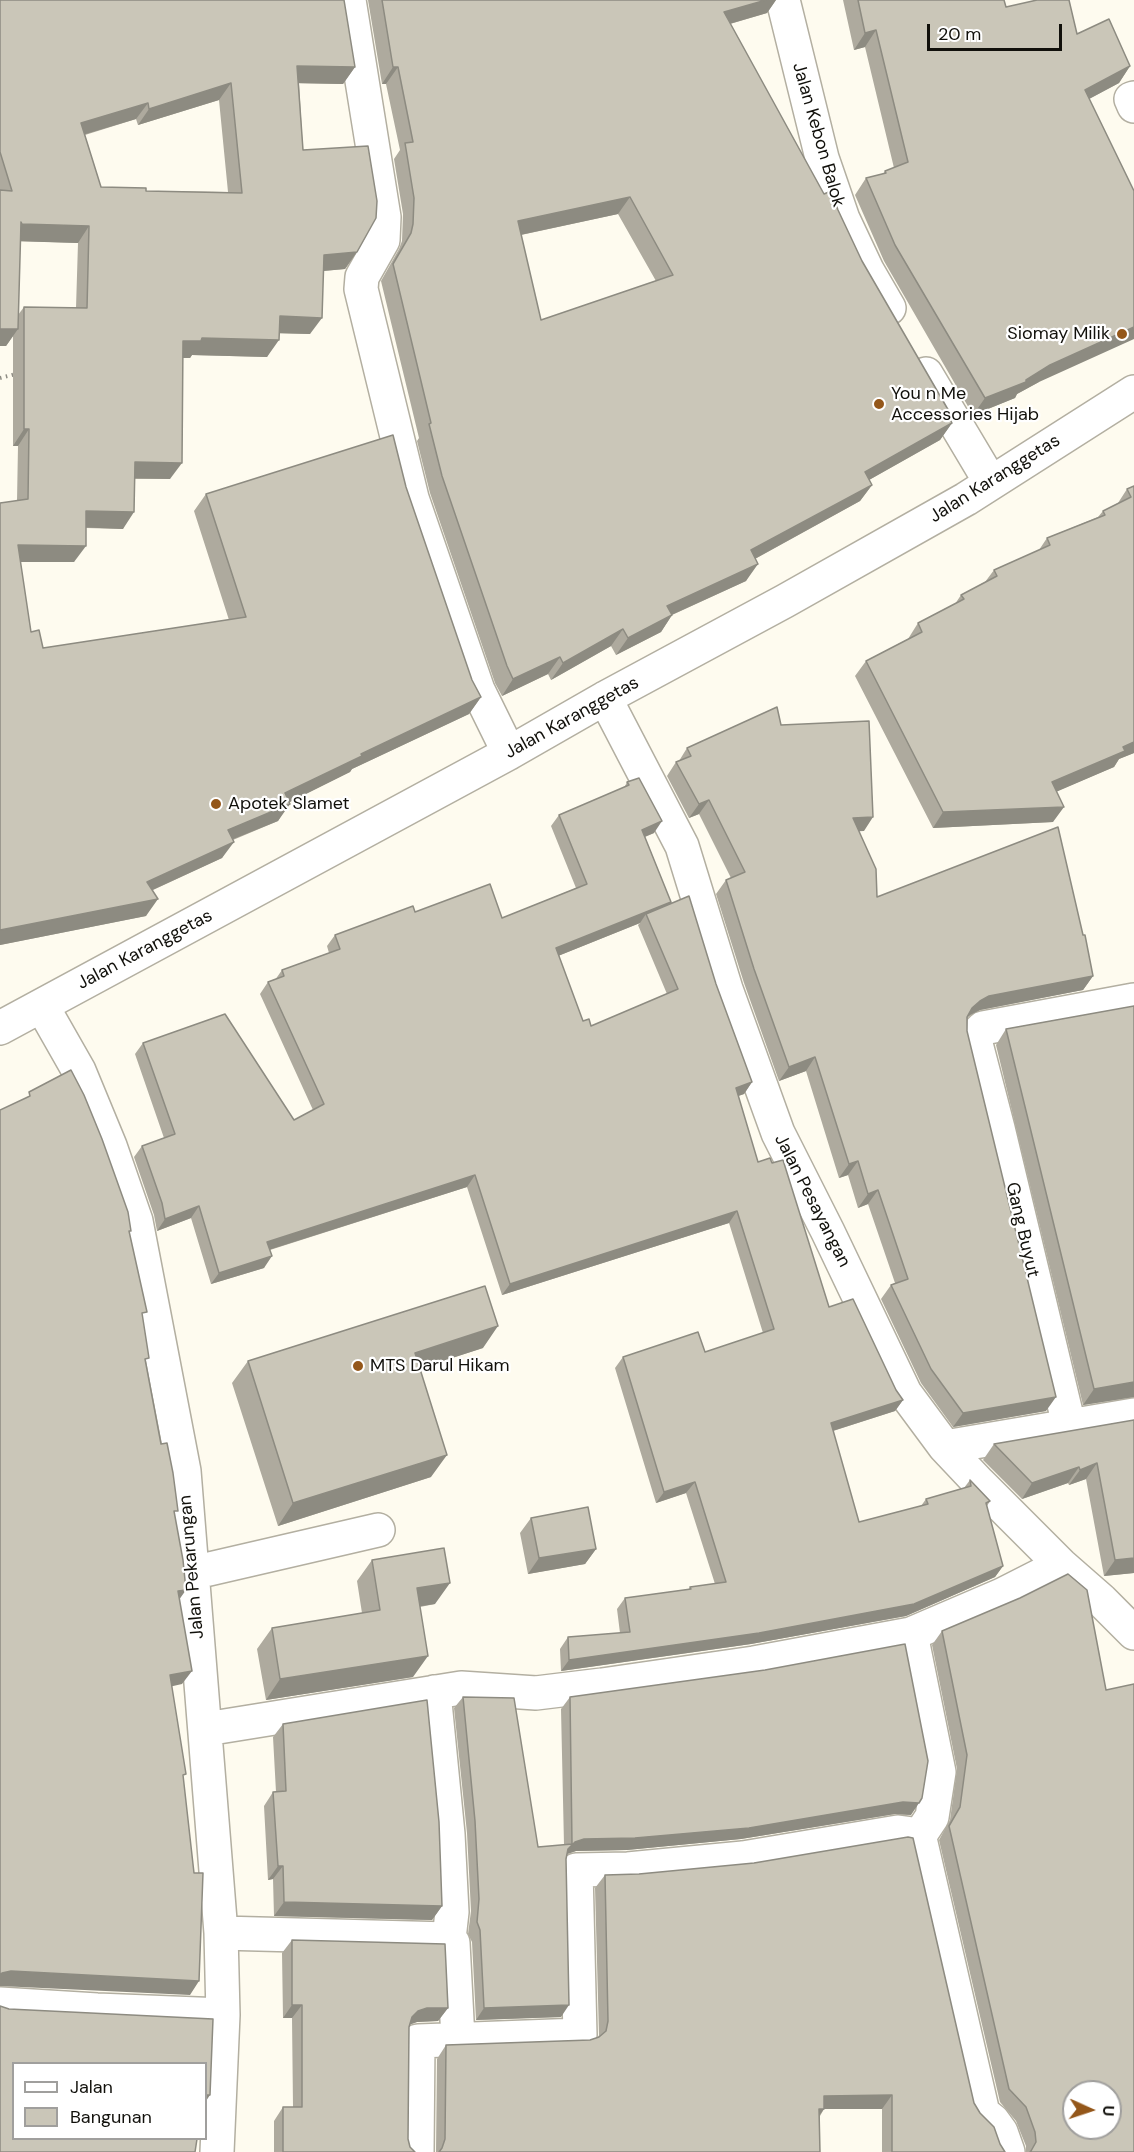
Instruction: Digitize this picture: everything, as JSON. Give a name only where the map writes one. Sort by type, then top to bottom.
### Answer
[{"type":"street","points":[[349,0],[384,217],[382,240],[362,277],[361,289],[412,498],[478,690],[509,753]]},
{"type":"street","name":"Jalan Kebon Balok","points":[[783,0],[822,158],[843,219],[867,270],[991,483]]},
{"type":"street","name":"Jalan Karanggetas","points":[[0,1028],[785,601],[991,483],[1134,392]]},
{"type":"street","name":"Jalan Pesayangan","points":[[605,698],[682,846],[726,989],[778,1133],[905,1393],[945,1447],[1061,1565],[1134,1633]]},
{"type":"street","name":"Gang Buyut","points":[[1069,1425],[1001,1139],[975,1045],[976,1035],[983,1029],[1134,1000]]},
{"type":"street","name":"Jalan Pekarungan","points":[[42,1006],[79,1071],[110,1146],[136,1221],[184,1471],[221,1933],[223,2014],[217,2152]]},
{"type":"street","points":[[945,1447],[1134,1415]]},
{"type":"street","points":[[192,1574],[378,1530]]},
{"type":"street","points":[[206,1729],[461,1688],[536,1693],[602,1685],[753,1663],[911,1634],[1002,1595],[1061,1565]]},
{"type":"street","points":[[911,1634],[939,1772],[932,1817],[918,1838]]},
{"type":"street","points":[[434,1692],[450,1867],[452,1912],[450,1939],[453,1943],[458,2039]]},
{"type":"street","points":[[417,2152],[418,2041],[580,2035],[576,1870],[628,1869],[743,1858],[898,1832],[913,1834],[918,1838],[983,2113],[1001,2132],[1008,2152]]},
{"type":"street","points":[[221,1933],[450,1939]]},
{"type":"street","points":[[0,2004],[223,2014]]},
{"type":"path","points":[[0,378],[13,373],[19,374]]},
{"type":"building","points":[[0,0],[344,0],[355,67],[297,66],[303,150],[368,146],[377,201],[376,218],[357,252],[324,255],[322,318],[280,316],[279,340],[202,338],[201,341],[183,341],[182,463],[135,462],[134,512],[86,511],[86,546],[18,545],[31,632],[39,630],[43,648],[246,617],[206,494],[393,435],[406,487],[472,680],[481,697],[285,793],[290,804],[228,830],[234,842],[147,882],[158,899],[0,930],[0,503],[28,499],[29,429],[24,429],[24,307],[87,308],[89,226],[22,224],[21,222],[18,329],[0,329],[0,190],[12,191],[0,152]],"holes":[[[231,83],[242,193],[146,191],[146,188],[101,187],[81,123],[148,103],[149,109]]]},
{"type":"building","points":[[382,0],[766,0],[724,12],[824,194],[831,191],[862,261],[950,413],[947,414],[952,423],[865,472],[872,485],[751,550],[758,564],[667,606],[672,615],[628,638],[623,629],[563,663],[560,657],[513,679],[442,476],[393,264],[411,233],[414,198],[405,143],[413,142],[398,67],[393,67]],"holes":[[[630,197],[673,275],[541,320],[518,221]]]},
{"type":"building","points":[[858,0],[1004,0],[1006,7],[1037,0],[1069,0],[1077,34],[1109,19],[1130,66],[1085,90],[1134,191],[1134,327],[1050,365],[1026,382],[985,398],[895,245],[866,178],[886,173],[885,171],[908,162],[876,30],[865,33]]},
{"type":"building","points":[[1134,486],[1134,742],[1123,747],[1125,751],[1052,782],[1064,807],[943,812],[866,661],[922,632],[918,623],[964,599],[961,595],[997,576],[994,570],[1050,545],[1047,538],[1105,515],[1103,511],[1131,497],[1127,489]]},
{"type":"building","points":[[777,707],[781,725],[869,721],[873,817],[853,818],[876,869],[877,897],[1058,827],[1093,976],[989,996],[972,1008],[967,1017],[967,1031],[1056,1397],[963,1413],[931,1369],[891,1285],[908,1279],[878,1190],[868,1194],[858,1161],[849,1164],[815,1057],[789,1067],[754,969],[726,880],[745,872],[709,800],[699,804],[676,762],[691,756],[687,748]]},
{"type":"building","points":[[639,778],[662,821],[642,830],[671,902],[556,948],[583,1021],[589,1019],[591,1026],[678,989],[646,914],[689,896],[716,984],[752,1082],[736,1088],[758,1162],[770,1158],[772,1163],[783,1160],[829,1307],[853,1299],[896,1390],[903,1400],[831,1423],[859,1522],[928,1504],[926,1499],[971,1486],[970,1480],[990,1501],[986,1503],[1003,1566],[914,1604],[759,1633],[569,1660],[568,1637],[630,1632],[625,1598],[726,1582],[695,1482],[664,1492],[623,1357],[698,1332],[705,1352],[774,1329],[737,1211],[510,1284],[475,1175],[267,1242],[272,1256],[219,1273],[199,1206],[165,1219],[162,1203],[142,1146],[175,1134],[143,1043],[225,1014],[294,1120],[324,1104],[268,982],[284,976],[282,970],[340,949],[335,935],[413,906],[415,912],[490,884],[502,918],[587,884],[559,815],[629,785],[627,782]]},
{"type":"building","points":[[1134,1006],[1134,1382],[1094,1389],[1006,1029]]},
{"type":"building","points":[[71,1070],[102,1139],[128,1212],[131,1231],[129,1231],[147,1312],[142,1313],[149,1358],[145,1359],[161,1444],[167,1443],[173,1473],[178,1511],[174,1511],[186,1590],[178,1591],[192,1671],[170,1675],[186,1774],[183,1775],[194,1873],[203,1873],[199,1981],[11,1971],[0,1975],[0,1110],[30,1096],[29,1092]]},
{"type":"building","points":[[485,1286],[498,1326],[415,1353],[447,1455],[293,1503],[248,1361]]},
{"type":"building","points":[[1134,1420],[1134,1558],[1115,1560],[1097,1463],[1032,1483],[994,1444]]},
{"type":"building","points":[[588,1507],[596,1549],[539,1558],[531,1518]]},
{"type":"building","points":[[444,1548],[450,1583],[417,1588],[428,1656],[280,1679],[272,1628],[380,1610],[372,1560]]},
{"type":"building","points":[[1068,1574],[1087,1590],[1106,1690],[1134,1684],[1134,2152],[1030,2152],[1036,2142],[1035,2132],[1026,2107],[1009,2089],[949,1826],[960,1807],[967,1755],[942,1631],[1020,1598]]},
{"type":"building","points":[[905,1644],[928,1761],[922,1798],[919,1803],[903,1802],[749,1828],[635,1838],[584,1839],[575,1842],[568,1849],[566,1859],[569,2005],[484,2008],[480,1930],[477,1922],[479,1899],[475,1821],[463,1697],[514,1698],[538,1847],[572,1844],[570,1697],[765,1670]]},
{"type":"building","points":[[427,1700],[439,1822],[442,1906],[284,1902],[283,1866],[278,1866],[273,1792],[286,1791],[283,1724]]},
{"type":"building","points":[[913,1838],[974,2103],[994,2127],[1005,2152],[892,2152],[892,2095],[824,2096],[824,2109],[819,2109],[820,2152],[439,2152],[445,2139],[446,2045],[590,2040],[606,2031],[608,2021],[605,1875],[754,1863]]},
{"type":"building","points":[[292,1940],[445,1944],[448,2008],[427,2008],[418,2011],[412,2017],[409,2027],[408,2139],[410,2147],[415,2152],[283,2152],[283,2107],[302,2107],[302,2005],[292,2005]]},
{"type":"building","points":[[0,2006],[9,2009],[213,2019],[210,2095],[207,2095],[207,2062],[12,2062],[12,2140],[197,2140],[195,2152],[0,2152]]},
{"type":"place","name":"Siomay Milik","points":[[1122,334]]},
{"type":"place","name":"You n Me Accessories Hijab","points":[[879,404]]},
{"type":"place","name":"Apotek Slamet","points":[[216,804]]},
{"type":"place","name":"MTS Darul Hikam","points":[[358,1366]]}]
